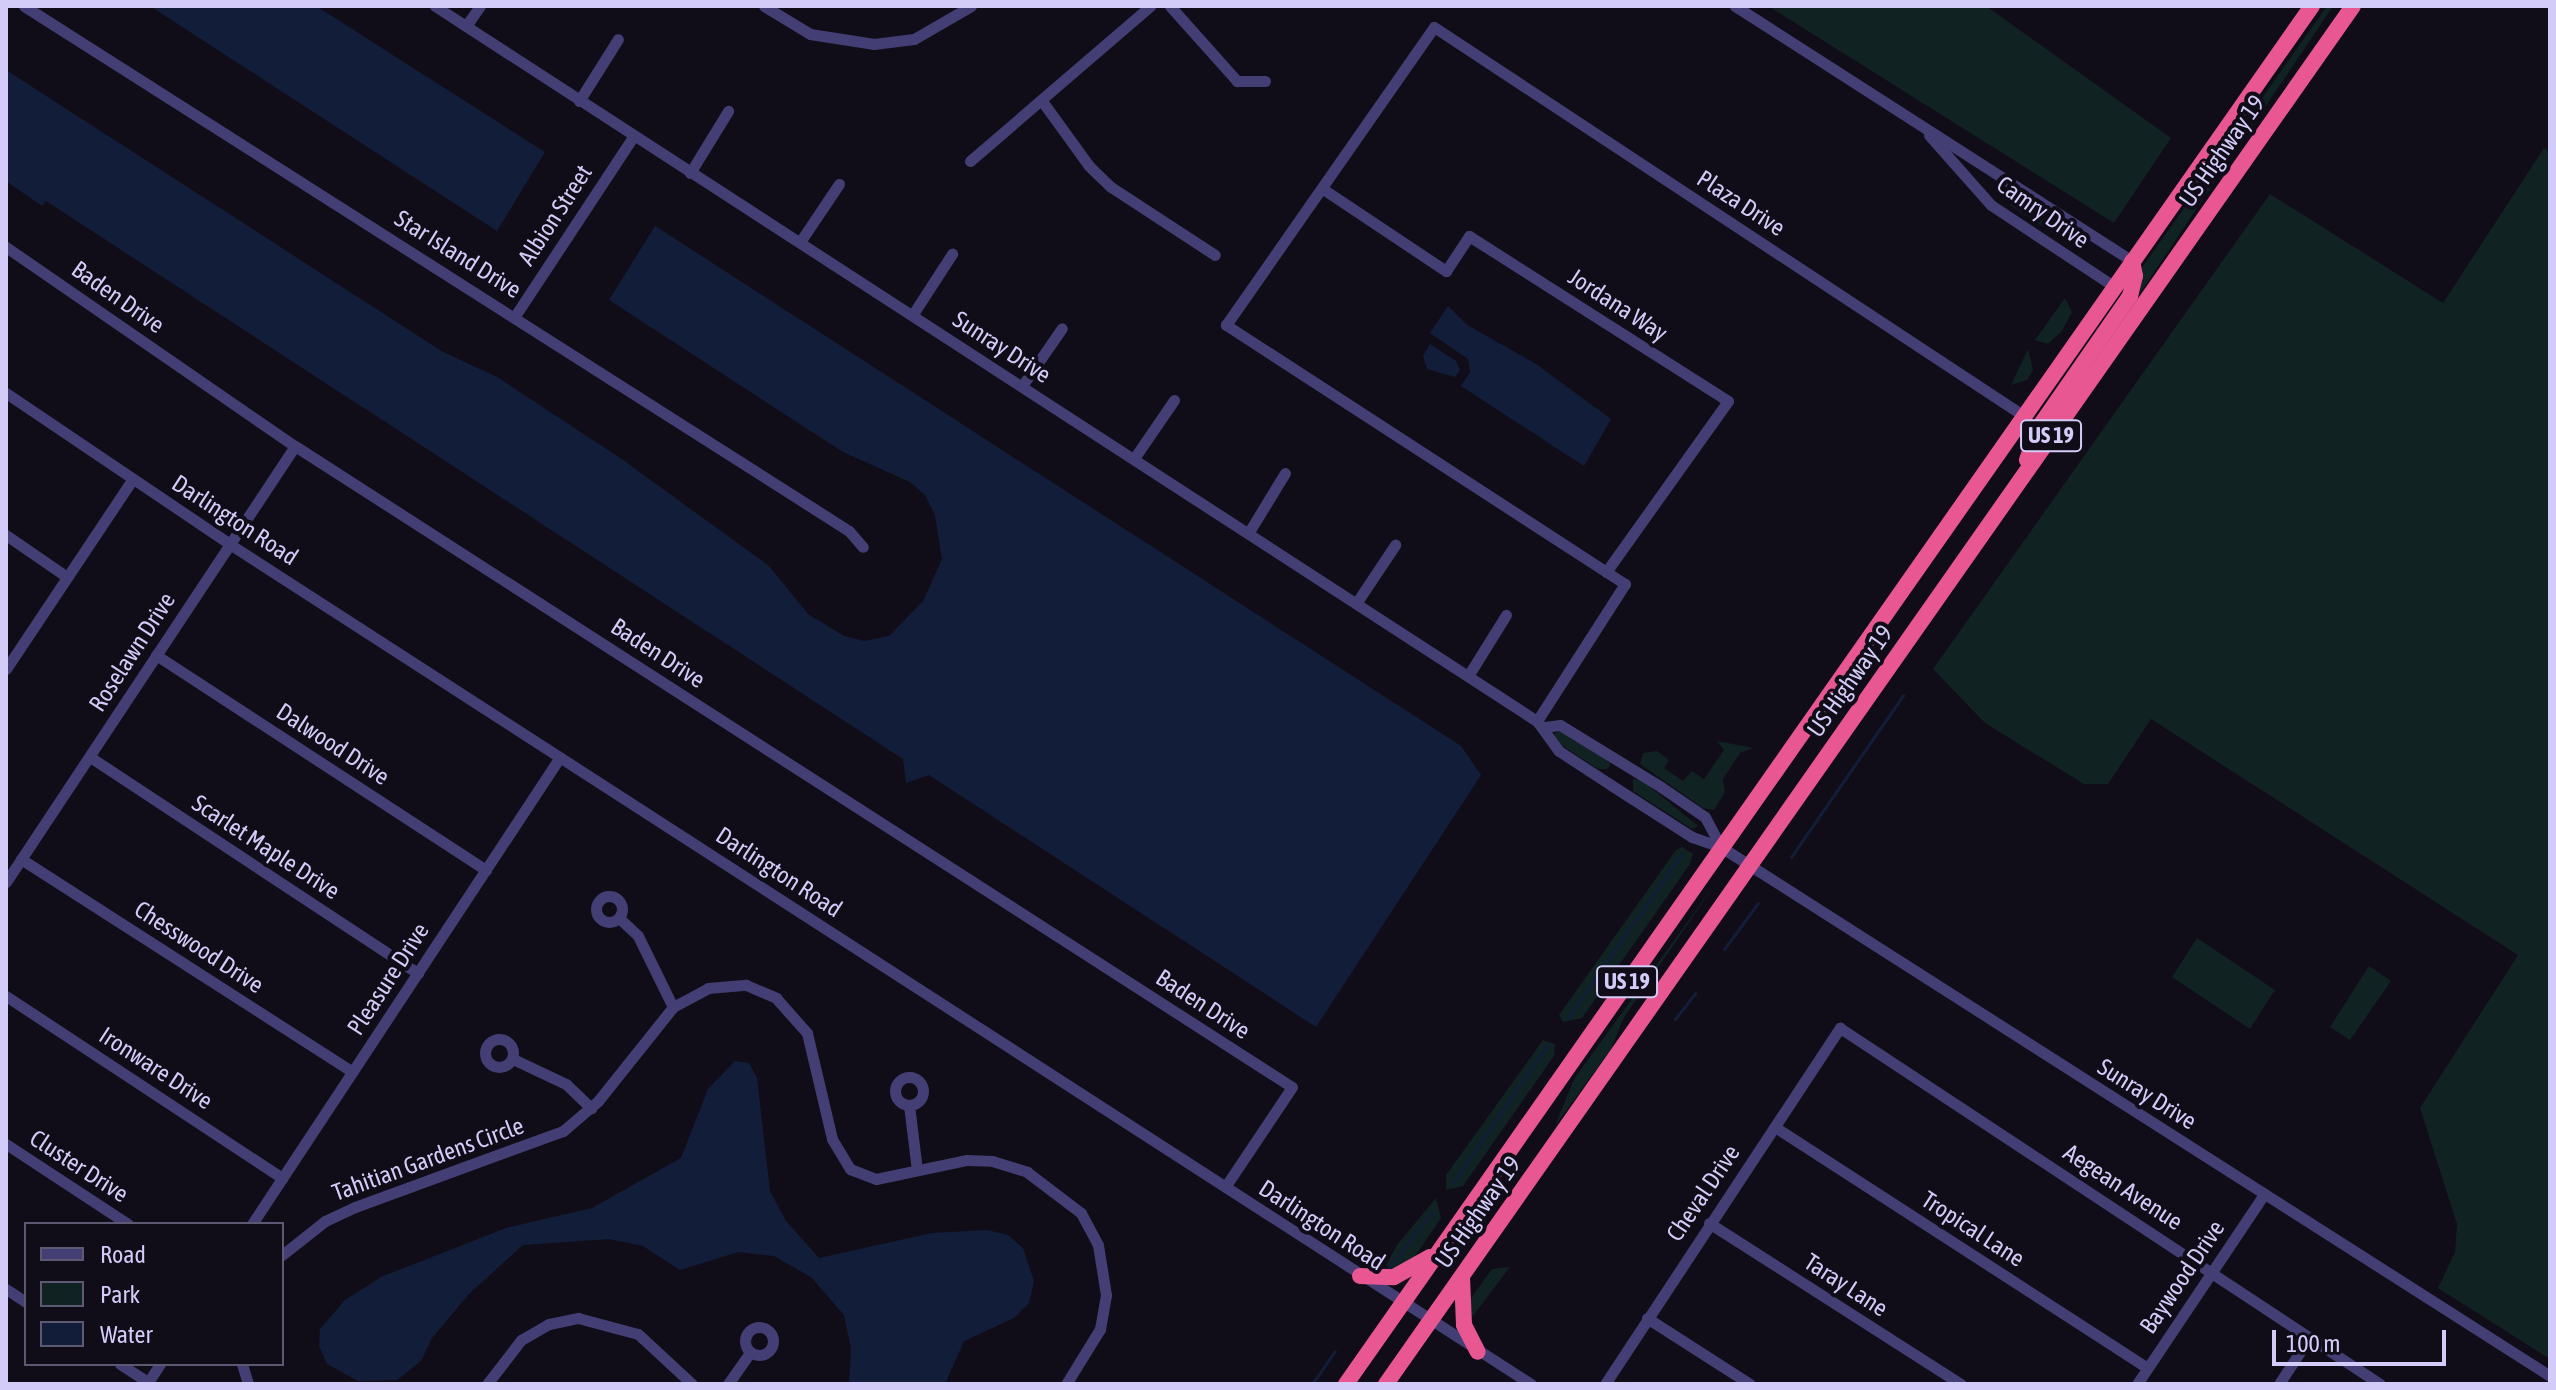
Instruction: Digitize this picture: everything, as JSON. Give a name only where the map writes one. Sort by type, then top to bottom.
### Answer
[{"type":"highway","name":"US Highway 19","points":[[1346,1384],[2312,6]]},
{"type":"highway","name":"US Highway 19","points":[[1386,1384],[2353,6]]},
{"type":"highway","points":[[2020,480],[2039,427],[2130,296],[2135,276],[2132,261]]},
{"type":"highway","points":[[1360,1276],[1394,1277],[1438,1252]]},
{"type":"highway","points":[[1462,1276],[1464,1325],[1478,1352]]},
{"type":"street","name":"Star Island Drive","points":[[24,6],[849,531],[863,547]]},
{"type":"street","name":"Sunray Drive","points":[[435,6],[633,137],[1357,602],[1541,724],[1559,751],[1692,837],[1721,847],[2550,1376]]},
{"type":"street","points":[[466,26],[480,6]]},
{"type":"street","points":[[764,6],[810,34],[874,44],[914,39],[971,6]]},
{"type":"street","points":[[970,161],[1150,6]]},
{"type":"street","points":[[1170,6],[1237,81],[1265,81]]},
{"type":"street","name":"Camry Drive","points":[[1735,6],[2132,261]]},
{"type":"street","name":"Plaza Drive","points":[[1323,189],[1434,27],[2024,416]]},
{"type":"street","points":[[579,101],[618,39]]},
{"type":"street","points":[[1042,101],[1089,166],[1111,187],[1215,255]]},
{"type":"street","points":[[690,173],[728,111]]},
{"type":"street","name":"Camry Drive","points":[[1924,128],[1991,205],[2115,287]]},
{"type":"street","name":"Albion Street","points":[[515,316],[633,137]]},
{"type":"street","points":[[800,242],[839,184]]},
{"type":"street","points":[[1323,189],[1226,325],[1625,584],[1541,724]]},
{"type":"street","name":"Jordana Way","points":[[1323,189],[1446,271],[1469,236],[1728,401],[1606,572]]},
{"type":"street","name":"Baden Drive","points":[[6,247],[295,446],[1292,1087],[1225,1187]]},
{"type":"street","points":[[913,314],[952,254]]},
{"type":"street","points":[[1022,386],[1062,328]]},
{"type":"street","name":"Darlington Road","points":[[6,393],[231,545],[1430,1322],[1531,1384]]},
{"type":"street","points":[[1135,457],[1174,400]]},
{"type":"street","name":"Roselawn Drive","points":[[6,882],[295,446]]},
{"type":"street","points":[[1249,532],[1285,473]]},
{"type":"street","points":[[6,669],[132,480]]},
{"type":"street","points":[[6,535],[67,577]]},
{"type":"street","points":[[1357,602],[1395,545]]},
{"type":"street","points":[[1468,676],[1506,615]]},
{"type":"street","name":"Dalwood Drive","points":[[156,655],[486,870]]},
{"type":"street","name":"Sunray Drive","points":[[1541,724],[1560,725],[1705,817],[1721,847]]},
{"type":"street","name":"Scarlet Maple Drive","points":[[90,757],[418,973]]},
{"type":"street","name":"Pleasure Drive","points":[[253,1222],[560,757]]},
{"type":"street","name":"Chesswood Drive","points":[[21,859],[353,1072]]},
{"type":"street","points":[[619,918],[638,936],[673,1007]]},
{"type":"street","name":"Tahitian Gardens Circle","points":[[284,1253],[325,1221],[355,1207],[549,1138],[591,1108],[673,1007],[696,993],[729,984],[754,987],[776,998],[807,1033],[832,1139],[843,1163],[876,1179],[978,1160],[1019,1168],[1063,1196],[1088,1224],[1104,1268],[1105,1306],[1100,1329],[1066,1384]]},
{"type":"street","name":"Ironware Drive","points":[[6,996],[282,1178]]},
{"type":"street","name":"Cheval Drive","points":[[1605,1384],[1840,1028]]},
{"type":"street","name":"Aegean Avenue","points":[[1840,1028],[2380,1384]]},
{"type":"street","points":[[513,1059],[566,1084],[591,1108]]},
{"type":"street","points":[[909,1105],[917,1170]]},
{"type":"street","name":"Tropical Lane","points":[[1775,1127],[2147,1368]]},
{"type":"street","name":"Cluster Drive","points":[[6,1144],[125,1222]]},
{"type":"street","name":"Baywood Drive","points":[[2137,1384],[2264,1194]]},
{"type":"street","name":"Taray Lane","points":[[1709,1223],[1961,1384]]},
{"type":"street","points":[[6,1289],[24,1301]]},
{"type":"street","points":[[487,1384],[521,1340],[549,1324],[578,1318],[638,1334],[692,1384]]},
{"type":"street","points":[[1647,1318],[1750,1384]]},
{"type":"street","points":[[2279,1384],[2309,1338]]},
{"type":"street","points":[[728,1384],[750,1353]]},
{"type":"street","points":[[123,1366],[147,1383],[159,1366]]},
{"type":"green space","points":[[1768,6],[1986,6],[2171,138],[2114,223]]},
{"type":"green space","points":[[2327,6],[2333,6],[2140,293],[2141,269]]},
{"type":"green space","points":[[2544,148],[2550,152],[2550,1359],[2438,1288],[2455,1252],[2457,1224],[2420,1108],[2518,955],[2151,719],[2108,784],[2084,784],[1985,723],[1933,669],[2270,194],[2443,303]]},
{"type":"green space","points":[[2017,194],[2066,226],[2059,237],[2010,205]]},
{"type":"green space","points":[[2065,298],[2072,312],[2062,331],[2048,344],[2035,340]]},
{"type":"green space","points":[[2028,349],[2033,370],[2027,380],[2011,385]]},
{"type":"green space","points":[[1559,729],[1611,762],[1608,769],[1598,769],[1558,743],[1553,736]]},
{"type":"green space","points":[[1717,741],[1753,748],[1740,753],[1723,779],[1725,792],[1714,810],[1703,808],[1640,764],[1643,753],[1657,751],[1669,760],[1664,768],[1683,781],[1692,771],[1704,779],[1724,750]]},
{"type":"green space","points":[[1633,779],[1642,780],[1698,826],[1692,829],[1633,791]]},
{"type":"green space","points":[[1682,847],[1693,854],[1690,864],[1582,1018],[1563,1022],[1559,1015],[1676,850]]},
{"type":"green space","points":[[1717,881],[1623,1019],[1611,1049],[1555,1126],[1574,1079]]},
{"type":"green space","points":[[2197,938],[2275,990],[2250,1029],[2172,977]]},
{"type":"green space","points":[[2369,966],[2391,981],[2350,1040],[2330,1027]]},
{"type":"green space","points":[[1543,1040],[1555,1044],[1554,1056],[1463,1186],[1446,1190],[1446,1175]]},
{"type":"green space","points":[[1436,1198],[1441,1218],[1410,1264],[1391,1271],[1386,1265],[1397,1245]]},
{"type":"green space","points":[[1510,1267],[1471,1318],[1471,1298],[1492,1269]]},
{"type":"water","points":[[150,6],[316,6],[545,152],[497,231]]},
{"type":"water","points":[[6,70],[443,352],[497,377],[623,460],[769,566],[808,614],[844,636],[864,641],[889,636],[923,601],[942,559],[935,515],[925,495],[910,482],[843,452],[609,300],[655,226],[1461,746],[1481,775],[1316,1027],[929,775],[906,783],[903,759],[46,201],[42,206],[6,181]]},
{"type":"water","points":[[1448,306],[1467,325],[1536,364],[1611,419],[1584,466],[1461,386],[1470,372],[1468,359],[1430,333]]},
{"type":"water","points":[[1430,344],[1456,361],[1460,370],[1455,377],[1427,369],[1423,356]]},
{"type":"water","points":[[735,1061],[749,1063],[757,1078],[770,1191],[786,1221],[819,1258],[932,1233],[987,1230],[1008,1235],[1023,1248],[1034,1281],[1029,1303],[1014,1318],[964,1341],[945,1384],[849,1384],[851,1348],[844,1315],[811,1277],[774,1256],[738,1252],[680,1270],[643,1246],[609,1239],[523,1245],[469,1294],[432,1338],[421,1361],[397,1380],[358,1381],[327,1364],[319,1346],[320,1329],[345,1300],[381,1277],[506,1228],[592,1208],[681,1158],[708,1089]]},
{"type":"waterway","points":[[1791,857],[1903,695]]},
{"type":"waterway","points":[[1568,1017],[1681,855]]},
{"type":"waterway","points":[[1724,949],[1758,903]]},
{"type":"waterway","points":[[1675,1019],[1695,993]]},
{"type":"waterway","points":[[1453,1183],[1547,1045]]},
{"type":"waterway","points":[[1389,1267],[1432,1212]]},
{"type":"waterway","points":[[1312,1384],[1335,1351]]}]
